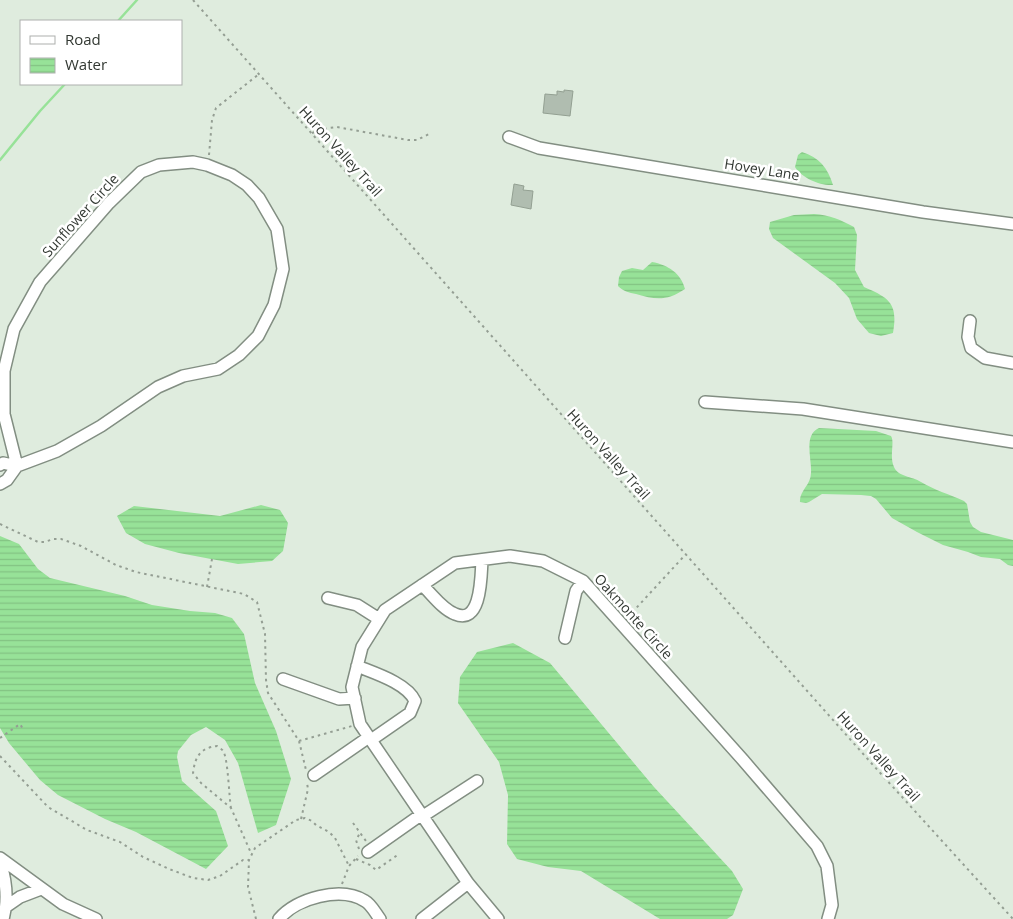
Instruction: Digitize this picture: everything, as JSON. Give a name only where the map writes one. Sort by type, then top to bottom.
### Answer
[{"type":"street","name":"Hovey Lane","points":[[509,137],[539,148],[923,212],[1013,224]]},
{"type":"street","name":"Sunflower Circle","points":[[193,162],[207,165],[232,175],[247,185],[259,198],[277,230],[283,269],[274,306],[258,336],[239,355],[218,369],[183,376],[158,387],[101,426],[64,447],[17,466],[4,414],[4,371],[14,329],[40,282],[109,203],[141,172],[159,165],[193,162]]},
{"type":"street","points":[[970,321],[968,337],[971,348],[985,358],[1013,363]]},
{"type":"street","points":[[705,402],[803,409],[1013,442]]},
{"type":"street","points":[[0,465],[3,463],[17,466],[7,480],[0,484]]},
{"type":"street","name":"Oakmonte Circle","points":[[498,919],[468,883],[360,723],[352,687],[362,648],[385,610],[455,563],[510,556],[543,561],[583,581],[743,760],[817,846],[827,866],[832,905],[828,919]]},
{"type":"street","points":[[422,585],[453,614],[462,616],[474,608],[480,590],[482,560]]},
{"type":"street","points":[[564,638],[576,591],[583,581]]},
{"type":"street","points":[[328,598],[357,605],[379,619]]},
{"type":"street","points":[[309,775],[410,713],[415,701],[408,692],[384,676],[357,666]]},
{"type":"street","points":[[283,679],[339,700],[355,698]]},
{"type":"street","points":[[370,850],[478,781]]},
{"type":"street","points":[[0,859],[63,904],[96,919]]},
{"type":"street","points":[[0,859],[5,876],[7,906],[3,919]]},
{"type":"street","points":[[422,919],[468,883]]},
{"type":"street","points":[[7,906],[20,897],[41,889]]},
{"type":"street","points":[[279,919],[306,899],[340,894],[366,901],[380,919]]},
{"type":"path","name":"Huron Valley Trail","points":[[193,0],[1013,919]]},
{"type":"path","points":[[207,165],[214,112],[219,105],[259,74]]},
{"type":"path","points":[[312,134],[328,128],[337,128],[416,140],[429,134]]},
{"type":"path","points":[[0,524],[38,542],[54,539],[69,541],[116,565],[136,572],[244,594],[257,602],[265,634],[268,693],[299,741],[309,775],[308,789],[300,819]]},
{"type":"path","points":[[621,623],[686,554]]},
{"type":"path","points":[[207,587],[212,559]]},
{"type":"path","points":[[299,741],[360,723]]},
{"type":"path","points":[[0,738],[20,724],[23,728]]},
{"type":"path","points":[[231,808],[201,783],[193,773],[194,763],[198,755],[207,747],[216,746],[224,751],[228,760],[228,792],[231,808],[251,853]]},
{"type":"path","points":[[0,756],[48,808],[86,830],[120,842],[143,857],[169,869],[193,878],[208,880],[220,876],[243,860],[249,860]]},
{"type":"path","points":[[256,919],[248,887],[251,853],[296,820],[305,818],[312,821],[335,838],[350,866]]},
{"type":"path","points":[[353,822],[370,850]]},
{"type":"path","points":[[340,894],[350,866],[360,851],[356,840],[360,833]]},
{"type":"path","points":[[355,859],[376,870],[399,854]]},
{"type":"water","points":[[802,152],[822,164],[833,185],[812,180],[798,171],[795,167],[798,155]]},
{"type":"water","points":[[814,214],[835,218],[854,227],[857,235],[855,270],[864,287],[880,295],[890,303],[894,315],[893,333],[881,336],[869,333],[857,319],[849,298],[835,283],[773,238],[769,229],[770,222],[794,215]]},
{"type":"water","points":[[652,262],[663,265],[677,274],[685,289],[673,296],[656,298],[629,292],[618,286],[622,271],[632,268],[643,270]]},
{"type":"water","points":[[819,428],[876,431],[891,436],[893,463],[896,470],[902,475],[964,501],[967,504],[970,522],[973,527],[981,532],[1013,540],[1013,566],[1000,559],[981,557],[943,545],[892,518],[876,499],[871,496],[822,494],[809,502],[800,502],[801,495],[810,477],[809,448],[811,436]]},
{"type":"water","points":[[261,505],[280,510],[288,523],[283,551],[272,561],[238,564],[179,553],[145,544],[126,533],[117,516],[134,506],[220,516]]},
{"type":"water","points":[[0,536],[19,544],[38,569],[50,578],[125,596],[152,605],[215,613],[232,618],[244,634],[255,683],[276,731],[291,779],[276,825],[258,833],[238,763],[225,740],[206,727],[191,735],[178,751],[177,757],[182,781],[216,811],[228,846],[206,869],[136,832],[105,819],[58,795],[40,780],[9,743],[0,728]]},
{"type":"water","points":[[513,643],[550,663],[654,787],[732,871],[743,889],[733,915],[727,919],[660,919],[581,871],[548,867],[517,859],[507,844],[508,795],[499,762],[458,703],[460,677],[477,652]]},
{"type":"building","points":[[564,90],[573,91],[570,116],[543,113],[545,94],[557,95],[557,91],[564,92]]},
{"type":"building","points":[[514,184],[524,186],[523,190],[533,191],[531,209],[511,205]]},
{"type":"waterway","points":[[119,20],[137,0]]},
{"type":"waterway","points":[[0,160],[64,85]]}]
